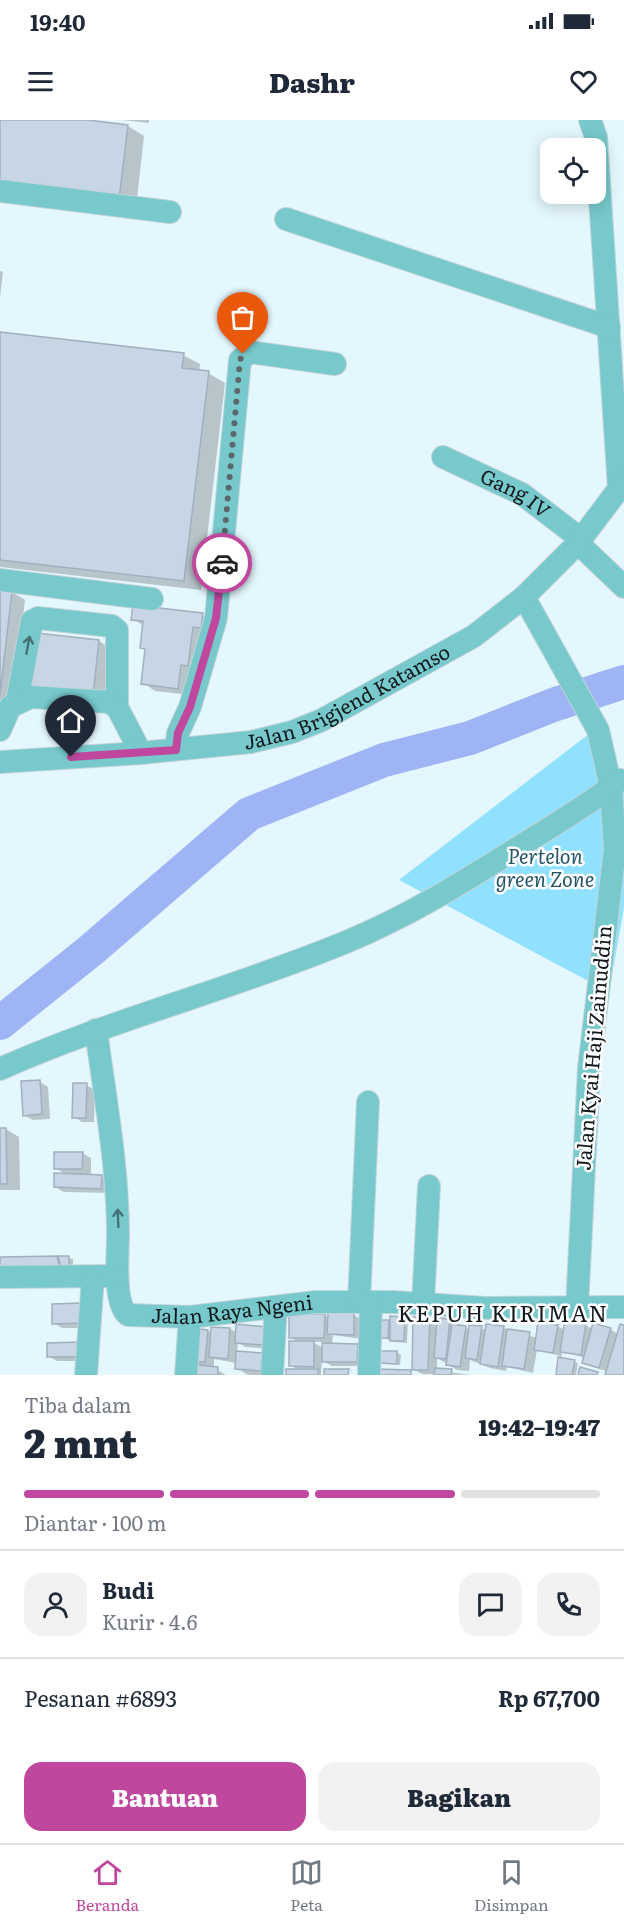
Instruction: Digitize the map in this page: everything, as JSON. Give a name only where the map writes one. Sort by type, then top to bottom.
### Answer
[{"type":"street","points":[[590,120],[596,137],[622,485]]},
{"type":"street","points":[[0,192],[170,212]]},
{"type":"street","points":[[286,219],[609,327]]},
{"type":"street","points":[[176,750],[178,733],[190,707],[216,618],[240,360],[243,354],[250,352],[335,364]]},
{"type":"street","name":"Gang IV","points":[[443,457],[522,494],[579,541],[624,587]]},
{"type":"street","name":"Jalan Brigjend Katamso","points":[[0,762],[141,753],[251,742],[292,732],[322,720],[474,636],[524,597],[579,541],[622,485]]},
{"type":"street","points":[[0,580],[152,599]]},
{"type":"street","name":"Jalan Kyai Haji Zainuddin","points":[[524,597],[598,730],[618,782],[614,925],[589,1068],[577,1308]]},
{"type":"street","points":[[17,702],[32,621],[38,618],[112,626],[117,630],[117,707],[141,753]]},
{"type":"street","points":[[0,730],[10,707],[31,697],[108,702],[117,707]]},
{"type":"street","points":[[0,1069],[96,1030],[344,943],[385,925],[420,908],[496,862],[618,782]]},
{"type":"street","name":"Jalan Raya Ngeni","points":[[96,1030],[116,1173],[117,1276],[120,1298],[129,1315],[190,1317],[316,1302],[485,1308],[624,1307]]},
{"type":"street","points":[[369,1102],[365,1302],[369,1375]]},
{"type":"street","points":[[423,1304],[429,1186]]},
{"type":"street","points":[[0,1277],[117,1276]]},
{"type":"street","points":[[86,1375],[93,1277]]},
{"type":"street","points":[[272,1375],[276,1322],[274,1307]]},
{"type":"street","points":[[186,1375],[190,1317]]},
{"type":"green space","name":"Pertelon green Zone","points":[[594,730],[624,776],[624,907],[609,992],[399,880]]},
{"type":"building","points":[[0,120],[88,120],[128,125],[119,199],[0,185]]},
{"type":"building","points":[[0,332],[184,353],[182,368],[209,371],[184,581],[0,560]]},
{"type":"building","points":[[0,590],[12,591],[0,695]]},
{"type":"building","points":[[133,605],[203,613],[201,628],[193,627],[188,666],[181,665],[178,689],[141,684],[145,649],[140,648],[143,621],[131,620]]},
{"type":"building","points":[[37,633],[99,640],[93,696],[30,689]]},
{"type":"building","points":[[40,1080],[42,1114],[23,1116],[21,1081]]},
{"type":"building","points":[[73,1083],[87,1083],[86,1118],[72,1118]]},
{"type":"building","points":[[0,1128],[6,1128],[7,1184],[0,1184]]},
{"type":"building","points":[[54,1152],[83,1152],[82,1169],[54,1169]]},
{"type":"building","points":[[54,1173],[102,1175],[101,1189],[54,1187]]},
{"type":"building","points":[[57,1256],[60,1269],[0,1270],[0,1257]]},
{"type":"building","points":[[58,1256],[69,1256],[69,1267],[61,1267]]},
{"type":"building","points":[[81,1303],[82,1323],[52,1324],[52,1304]]},
{"type":"building","points":[[289,1313],[325,1314],[324,1338],[289,1338]]},
{"type":"building","points":[[328,1313],[354,1313],[354,1335],[327,1334]]},
{"type":"building","points":[[390,1316],[405,1317],[404,1341],[390,1341]]},
{"type":"building","points":[[413,1317],[430,1317],[428,1370],[412,1370]]},
{"type":"building","points":[[437,1318],[450,1319],[446,1359],[434,1358]]},
{"type":"building","points":[[379,1320],[389,1320],[388,1338],[378,1338]]},
{"type":"building","points":[[565,1320],[586,1323],[581,1355],[560,1352]]},
{"type":"building","points":[[538,1322],[558,1325],[553,1353],[534,1350]]},
{"type":"building","points":[[593,1323],[611,1328],[599,1368],[582,1363]]},
{"type":"building","points":[[236,1324],[266,1327],[265,1345],[235,1343]]},
{"type":"building","points":[[452,1324],[466,1326],[460,1367],[446,1365]]},
{"type":"building","points":[[486,1324],[504,1326],[498,1367],[480,1364]]},
{"type":"building","points":[[620,1324],[624,1325],[624,1375],[605,1375]]},
{"type":"building","points":[[469,1325],[482,1326],[477,1360],[465,1358]]},
{"type":"building","points":[[211,1327],[230,1328],[228,1359],[209,1357]]},
{"type":"building","points":[[191,1328],[208,1330],[205,1362],[188,1361]]},
{"type":"building","points":[[507,1329],[530,1332],[524,1369],[502,1366]]},
{"type":"building","points":[[289,1341],[314,1341],[314,1367],[289,1366]]},
{"type":"building","points":[[80,1342],[80,1357],[47,1357],[47,1343]]},
{"type":"building","points":[[322,1343],[358,1344],[357,1362],[322,1362]]},
{"type":"building","points":[[236,1351],[262,1353],[261,1371],[235,1369]]},
{"type":"building","points":[[379,1351],[397,1351],[397,1364],[379,1363]]},
{"type":"building","points":[[558,1357],[575,1360],[572,1375],[556,1375]]},
{"type":"building","points":[[189,1364],[218,1367],[218,1375],[188,1375]]},
{"type":"building","points":[[580,1367],[598,1372],[597,1375],[578,1375]]},
{"type":"building","points":[[435,1368],[452,1369],[451,1375],[434,1375]]},
{"type":"building","points":[[286,1369],[318,1369],[318,1375],[286,1375]]},
{"type":"building","points":[[324,1369],[349,1369],[348,1375],[324,1375]]},
{"type":"building","points":[[375,1369],[411,1370],[411,1375],[375,1375]]},
{"type":"waterway","points":[[0,1023],[90,951],[249,814],[384,760],[470,738],[553,705],[624,682]]},
{"type":"way so far","points":[[222,563],[240,360],[243,354]]},
{"type":"district","name":"KEPUH KIRIMAN","points":[[503,1314]]},
{"type":"route","points":[[71,757],[176,750],[178,733],[190,707],[216,618],[222,563]]}]
